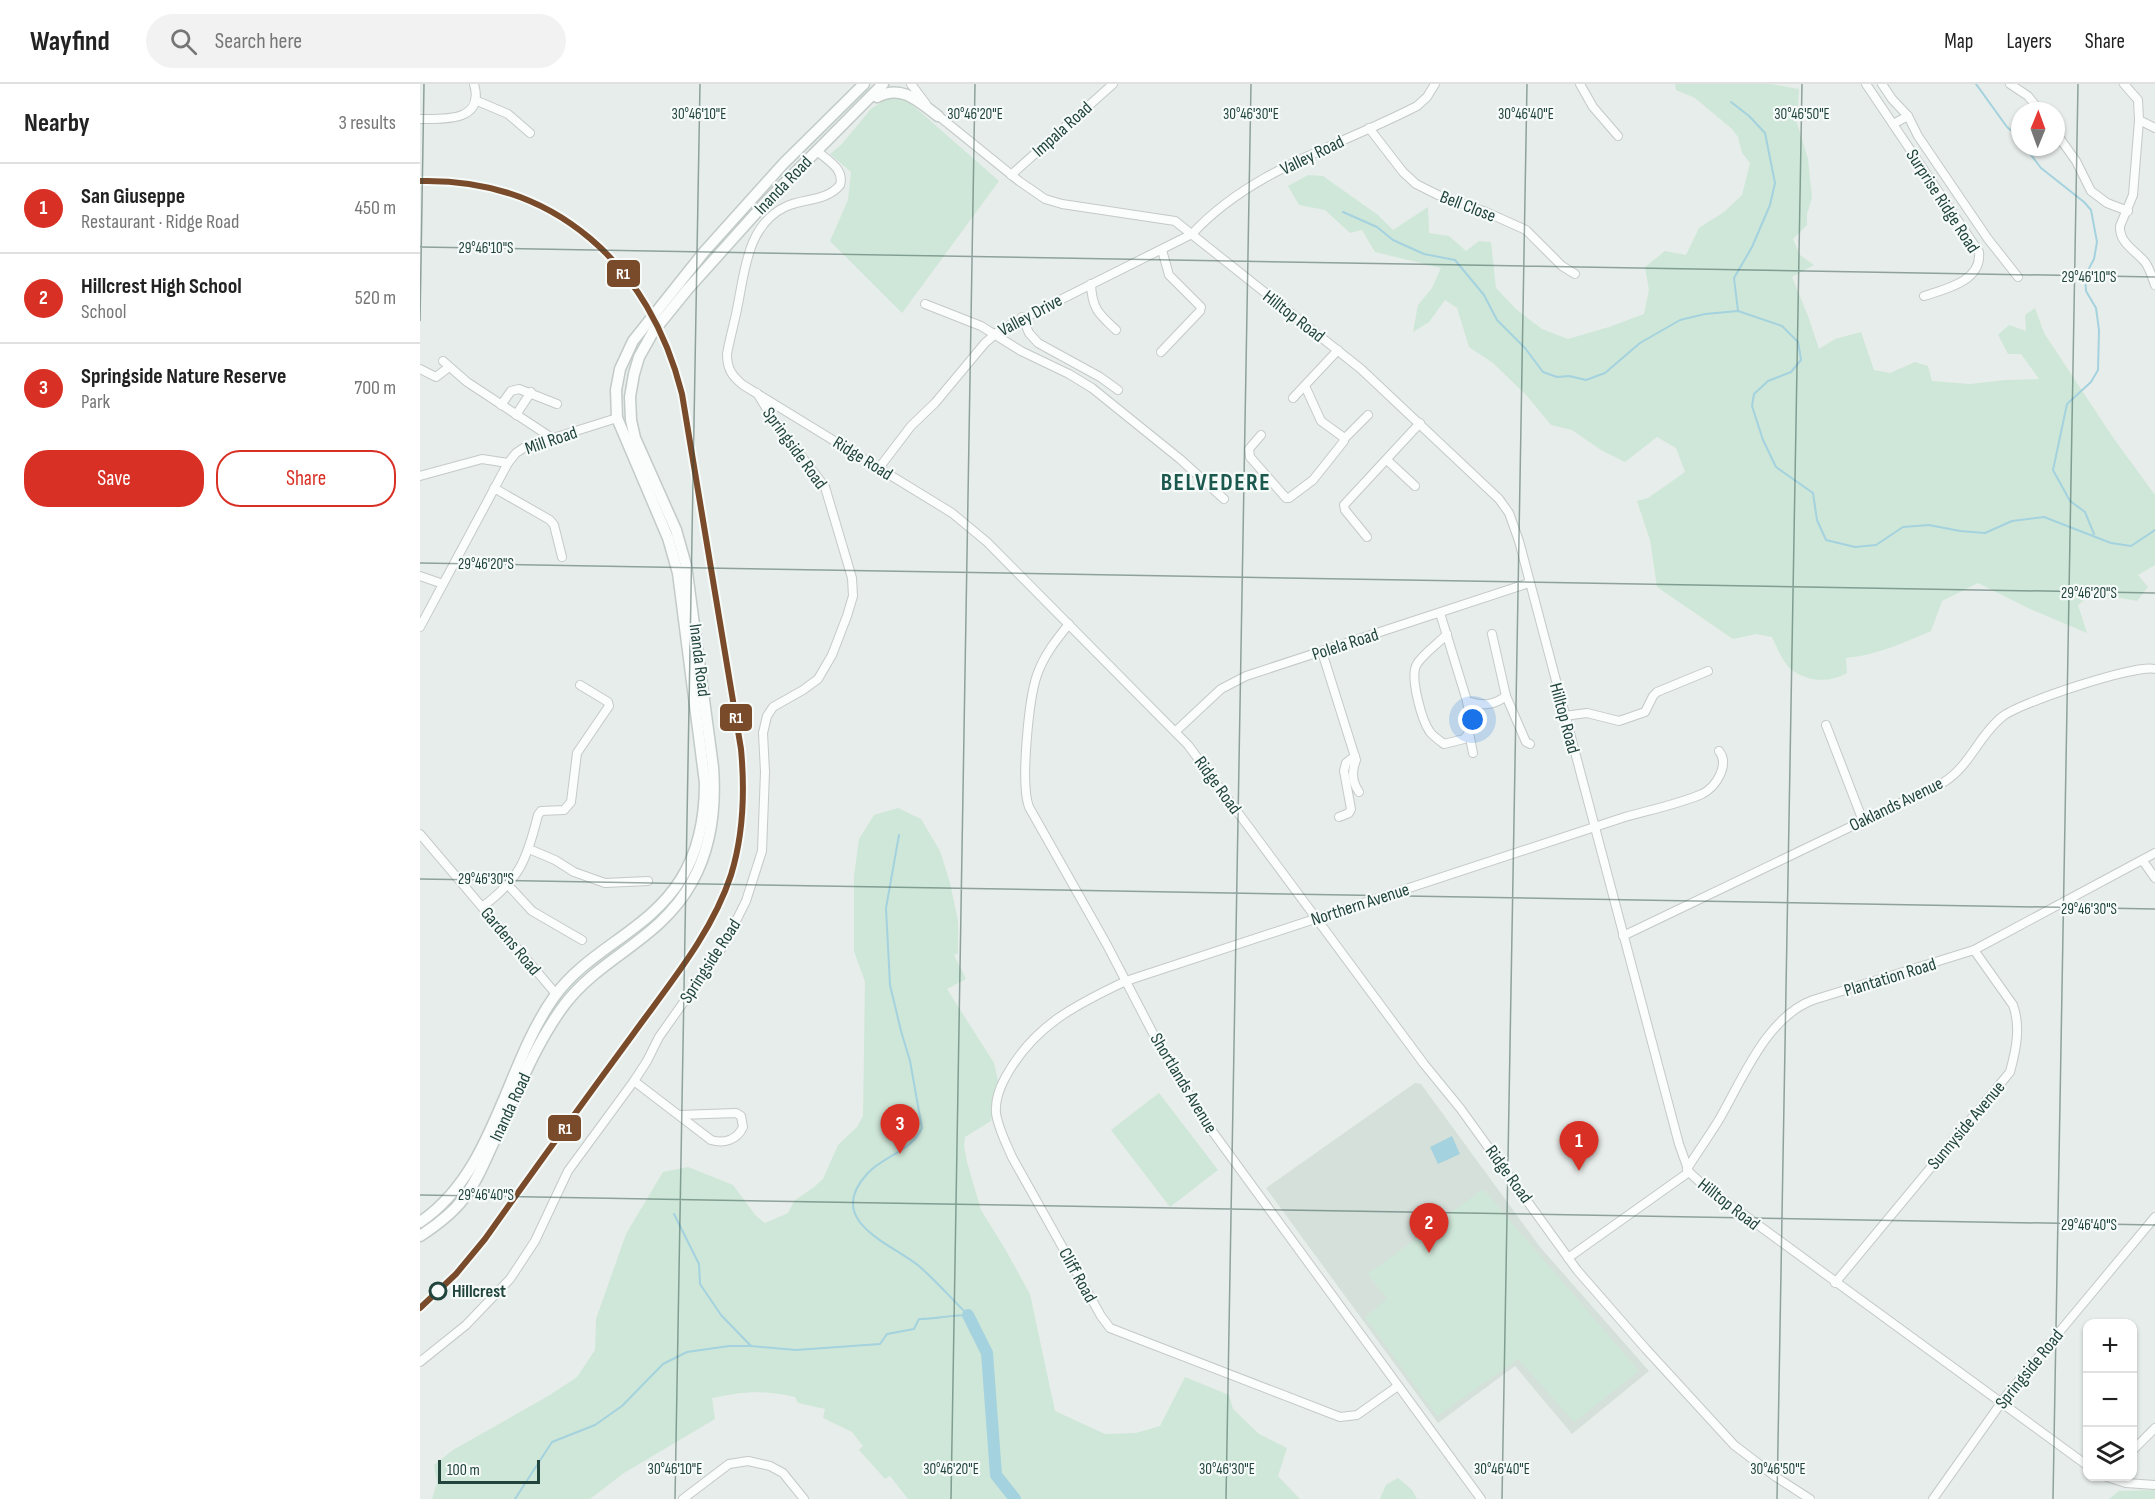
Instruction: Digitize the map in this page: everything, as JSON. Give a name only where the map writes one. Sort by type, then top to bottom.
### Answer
[{"type":"main road","name":"Inanda Road","points":[[420,1222],[439,1207],[465,1176],[545,1010],[556,994],[590,961],[652,915],[670,895],[691,860],[699,834],[704,811],[704,774],[678,573],[668,538],[617,418],[616,390],[620,369],[633,341],[666,297],[784,163],[864,84]]},
{"type":"main road","name":"Inanda Road","points":[[420,1236],[440,1223],[454,1210],[471,1187],[533,1056],[556,1016],[581,987],[654,930],[671,913],[692,882],[703,860],[711,831],[714,794],[713,767],[686,565],[676,530],[635,438],[631,420],[630,397],[633,374],[639,357],[653,332],[670,311],[764,204],[883,84]]},
{"type":"main road","points":[[860,109],[886,91],[897,89],[909,94],[938,116]]},
{"type":"street","points":[[420,119],[459,117],[469,110],[475,100],[474,84]]},
{"type":"street","name":"Hilltop Road","points":[[911,84],[938,116],[1011,175],[1053,202],[1175,221],[1338,350],[1420,423],[1503,504],[1513,522],[1688,1170],[1836,1282],[2083,1462]]},
{"type":"street","name":"Impala Road","points":[[1011,175],[1113,84]]},
{"type":"street","name":"Valley Road","points":[[1192,234],[1240,192],[1319,150],[1417,106],[1427,97],[1435,84]]},
{"type":"street","points":[[1580,84],[1593,107],[1618,136]]},
{"type":"street","name":"Surprise Ridge Road","points":[[1866,84],[1979,252],[1979,261],[1973,274],[1948,288],[1924,296]]},
{"type":"street","points":[[1882,84],[1908,116],[1918,136],[1988,239],[2018,277]]},
{"type":"street","points":[[2010,84],[2033,102]]},
{"type":"street","points":[[2124,84],[2136,97],[2139,120],[2136,179],[2128,211],[2120,226],[2121,236],[2148,267],[2155,285]]},
{"type":"street","points":[[475,100],[508,114],[530,133]]},
{"type":"street","points":[[1893,124],[1908,116]]},
{"type":"street","points":[[2139,120],[2155,129]]},
{"type":"street","name":"Bell Close","points":[[1370,128],[1403,172],[1416,184],[1526,230],[1562,266],[1575,274]]},
{"type":"street","points":[[2065,146],[2076,161],[2091,191],[2107,202],[2128,211]]},
{"type":"street","name":"Ridge Road","points":[[817,151],[838,169],[840,185],[825,196],[787,206],[774,214],[755,236],[746,260],[727,362],[734,378],[965,522],[1176,731],[1424,1064],[1460,1108],[1568,1258],[1645,1348],[1734,1445],[1810,1499]]},
{"type":"street","name":"Valley Drive","points":[[879,468],[911,426],[935,403],[993,335],[1022,317],[1192,234]]},
{"type":"street","points":[[1161,352],[1200,311],[1201,307],[1169,275],[1162,250]]},
{"type":"street","points":[[1091,284],[1092,302],[1097,312],[1116,330]]},
{"type":"street","points":[[926,304],[981,326],[993,335],[1092,388],[1173,453],[1224,499]]},
{"type":"street","points":[[1022,317],[1029,333],[1038,343],[1100,377],[1118,390]]},
{"type":"street","points":[[1293,398],[1338,350]]},
{"type":"street","points":[[420,369],[435,377],[446,364],[501,405],[552,438]]},
{"type":"street","points":[[1305,386],[1321,421],[1344,440]]},
{"type":"street","points":[[501,405],[511,391],[519,389],[557,404]]},
{"type":"street","points":[[516,415],[531,392]]},
{"type":"street","name":"Springside Road","points":[[420,1362],[457,1333],[510,1279],[535,1241],[568,1171],[634,1081],[659,1037],[724,945],[746,901],[762,852],[765,772],[763,733],[767,716],[773,707],[818,679],[832,655],[852,603],[852,578],[825,487],[773,419],[756,392]]},
{"type":"street","points":[[1260,435],[1249,449],[1250,457],[1286,498],[1289,498],[1313,480],[1344,440],[1368,415]]},
{"type":"street","name":"Mill Road","points":[[420,476],[482,459],[508,463],[525,447],[617,418]]},
{"type":"street","points":[[1367,537],[1344,506],[1420,423]]},
{"type":"street","points":[[1387,460],[1414,486]]},
{"type":"street","points":[[420,627],[508,463]]},
{"type":"street","points":[[494,488],[550,520],[554,525],[562,557]]},
{"type":"street","points":[[420,576],[443,584]]},
{"type":"street","name":"Polela Road","points":[[1176,731],[1229,684],[1246,676],[1529,584]]},
{"type":"street","points":[[1440,613],[1447,634],[1467,701],[1472,729],[1464,739],[1444,744],[1429,731],[1417,698],[1414,671],[1417,663],[1447,634]]},
{"type":"street","name":"Shortlands Avenue","points":[[1069,624],[1047,654],[1034,685],[1024,790],[1033,815],[1175,1074],[1207,1124],[1481,1499]]},
{"type":"street","points":[[1492,634],[1506,696],[1526,742],[1530,744]]},
{"type":"street","points":[[1322,652],[1356,760],[1353,776],[1354,785],[1359,792]]},
{"type":"street","name":"Oaklands Avenue","points":[[1623,936],[1952,777],[1989,729],[2014,708],[2118,674],[2139,669],[2155,669]]},
{"type":"street","points":[[1564,716],[1587,713],[1609,720],[1619,720],[1641,714],[1646,711],[1657,692],[1708,671]]},
{"type":"street","points":[[482,907],[508,885],[524,863],[541,811],[564,810],[571,802],[577,753],[609,706],[608,702],[580,685]]},
{"type":"street","points":[[1467,701],[1478,705],[1488,705],[1506,696]]},
{"type":"street","points":[[1826,725],[1863,821]]},
{"type":"street","points":[[1469,733],[1473,753]]},
{"type":"street","name":"Northern Avenue","points":[[1126,981],[1704,793],[1715,783],[1721,773],[1724,762],[1719,751]]},
{"type":"street","points":[[1339,817],[1349,813],[1351,809],[1344,771],[1346,763],[1354,756]]},
{"type":"street","name":"Gardens Road","points":[[420,834],[556,994]]},
{"type":"street","points":[[529,849],[555,860],[574,872],[605,883],[648,880]]},
{"type":"street","name":"Plantation Road","points":[[1568,1258],[1688,1170],[1765,1041],[1779,1023],[1798,1007],[1813,1000],[1974,950],[2155,853]]},
{"type":"street","points":[[2143,861],[2155,878]]},
{"type":"street","points":[[508,885],[532,911],[582,940]]},
{"type":"street","name":"Sunnyside Avenue","points":[[1836,1282],[2010,1072],[2016,1042],[2018,1022],[2016,1013],[2013,1005],[1974,950]]},
{"type":"street","name":"Cliff Road","points":[[1126,981],[1073,1006],[1030,1041],[1018,1054],[999,1089],[996,1106],[1001,1133],[1012,1157],[1106,1324],[1119,1333],[1335,1416],[1345,1418],[1357,1415],[1398,1386]]},
{"type":"street","points":[[634,1081],[679,1115],[716,1141],[725,1142],[735,1138],[743,1127],[743,1119],[736,1113],[679,1115]]},
{"type":"street","name":"Springside Road","points":[[1933,1499],[2001,1403],[2155,1217]]},
{"type":"street","points":[[2137,1447],[2155,1428]]},
{"type":"street","points":[[683,1499],[729,1464],[748,1461],[770,1466],[783,1473],[804,1499]]},
{"type":"street","points":[[2130,1481],[2155,1485]]},
{"type":"shaded area","points":[[1415,1083],[1421,1084],[1540,1247],[1649,1371],[1572,1434],[1515,1366],[1438,1423],[1266,1188]]},
{"type":"green space","points":[[1675,84],[1771,84],[1799,89],[1797,123],[1808,159],[1812,198],[1807,214],[1807,225],[1793,239],[1800,255],[1814,265],[1792,277],[1819,349],[1835,339],[1861,332],[1874,370],[1890,373],[1915,362],[1928,366],[1932,381],[1969,384],[2039,379],[2021,354],[2008,354],[1998,335],[2009,325],[2026,331],[2025,315],[2035,308],[2044,333],[2114,439],[2155,495],[2155,565],[2138,575],[2148,587],[2137,601],[2093,593],[2078,605],[2087,633],[2030,609],[1978,583],[1942,601],[1931,631],[1879,651],[1846,658],[1847,673],[1840,676],[1819,680],[1798,674],[1780,655],[1772,637],[1756,634],[1733,639],[1657,587],[1650,540],[1637,501],[1648,498],[1685,472],[1676,448],[1657,437],[1625,462],[1601,450],[1572,430],[1551,425],[1527,396],[1493,363],[1469,347],[1457,308],[1445,300],[1429,322],[1413,332],[1418,305],[1432,288],[1441,268],[1375,252],[1362,230],[1350,233],[1325,210],[1299,205],[1288,186],[1308,175],[1323,176],[1378,215],[1393,230],[1428,207],[1429,233],[1449,236],[1466,251],[1479,241],[1491,242],[1496,288],[1516,309],[1542,329],[1568,339],[1644,314],[1649,290],[1645,267],[1665,251],[1686,255],[1699,228],[1724,212],[1742,195],[1750,163],[1742,153],[1738,137],[1732,129],[1695,98],[1676,90]]},
{"type":"green space","points":[[890,96],[902,96],[999,181],[902,313],[830,241],[848,200],[851,172],[830,154],[841,145],[871,109]]},
{"type":"green space","points":[[898,808],[921,819],[940,851],[950,883],[958,921],[958,953],[954,955],[966,979],[947,989],[994,1063],[998,1081],[991,1121],[965,1137],[967,1162],[981,1210],[1030,1294],[1055,1411],[1105,1434],[1136,1433],[1160,1426],[1185,1377],[1229,1395],[1233,1409],[1259,1434],[1287,1448],[1278,1476],[1300,1499],[908,1499],[890,1476],[885,1479],[859,1450],[863,1446],[852,1432],[823,1418],[825,1409],[798,1403],[795,1397],[754,1392],[712,1398],[715,1419],[624,1473],[590,1499],[432,1499],[437,1483],[434,1465],[453,1450],[550,1395],[577,1377],[595,1350],[596,1319],[626,1234],[663,1172],[688,1167],[733,1185],[756,1216],[765,1223],[788,1213],[794,1201],[823,1179],[838,1145],[857,1127],[863,1116],[865,982],[854,951],[854,876],[859,839],[874,815]]},
{"type":"green space","points":[[1159,1093],[1218,1170],[1170,1207],[1111,1130]]},
{"type":"green space","points":[[1483,1189],[1639,1371],[1574,1422],[1518,1359],[1437,1416],[1365,1317],[1387,1299],[1368,1274]]},
{"type":"green space","points":[[1398,1478],[1412,1490],[1417,1499],[1380,1499],[1386,1485]]},
{"type":"green space","points":[[2155,1490],[2155,1499],[2109,1499],[2119,1491]]},
{"type":"water","points":[[1452,1136],[1460,1154],[1438,1164],[1430,1147]]},
{"type":"waterway","points":[[1976,84],[2011,130]]},
{"type":"waterway","points":[[1731,102],[1765,133],[1775,183],[1770,205],[1752,247],[1734,278],[1738,311]]},
{"type":"waterway","points":[[2032,156],[2041,168],[2091,210],[2097,242],[2094,259],[2085,276],[2086,291],[2096,308],[2099,330],[2098,370],[2091,382],[2067,404],[2053,470],[2070,501],[2085,512],[2094,534]]},
{"type":"waterway","points":[[1343,212],[1377,227],[1393,240],[1424,254],[1455,260],[1484,295],[1497,320],[1525,348],[1543,372],[1557,377],[1569,376],[1586,380],[1605,373],[1640,343],[1680,320],[1705,314],[1738,311],[1782,326],[1798,342],[1801,360],[1791,372],[1768,381],[1754,394],[1752,406],[1763,440],[1776,467],[1813,493],[1817,520],[1826,540],[1855,547],[1876,545],[1903,527],[1929,525],[1985,533],[2012,521],[2044,517],[2111,543],[2131,546],[2155,530]]},
{"type":"waterway","points":[[899,835],[886,908],[890,985],[910,1061],[922,1128],[911,1143],[867,1174],[856,1191],[853,1205],[857,1218],[866,1229],[919,1266],[968,1315]]},
{"type":"waterway","points":[[674,1214],[699,1264],[700,1284],[721,1315],[751,1346]]},
{"type":"waterway","points":[[515,1499],[552,1442],[595,1425],[622,1406],[663,1364],[687,1352],[729,1346],[796,1350],[880,1344],[887,1334],[914,1329],[919,1319],[968,1315]]},
{"type":"waterway","points":[[968,1315],[987,1353],[996,1475],[1015,1499]]},
{"type":"transit line","name":"R1","points":[[420,181],[469,184],[514,195],[554,213],[590,238],[621,270],[647,306],[667,348],[682,394],[741,749],[743,781],[739,844],[731,875],[713,917],[701,937],[676,976],[485,1239],[456,1274],[420,1308]]},
{"type":"place","name":"Springside Nature Reserve","points":[[900,1154]]},
{"type":"place","name":"San Giuseppe","points":[[1579,1171]]},
{"type":"place","name":"Hillcrest High School","points":[[1429,1253]]},
{"type":"place","name":"Hillcrest","points":[[438,1291]]},
{"type":"district","name":"BELVEDERE","points":[[1216,482]]}]
